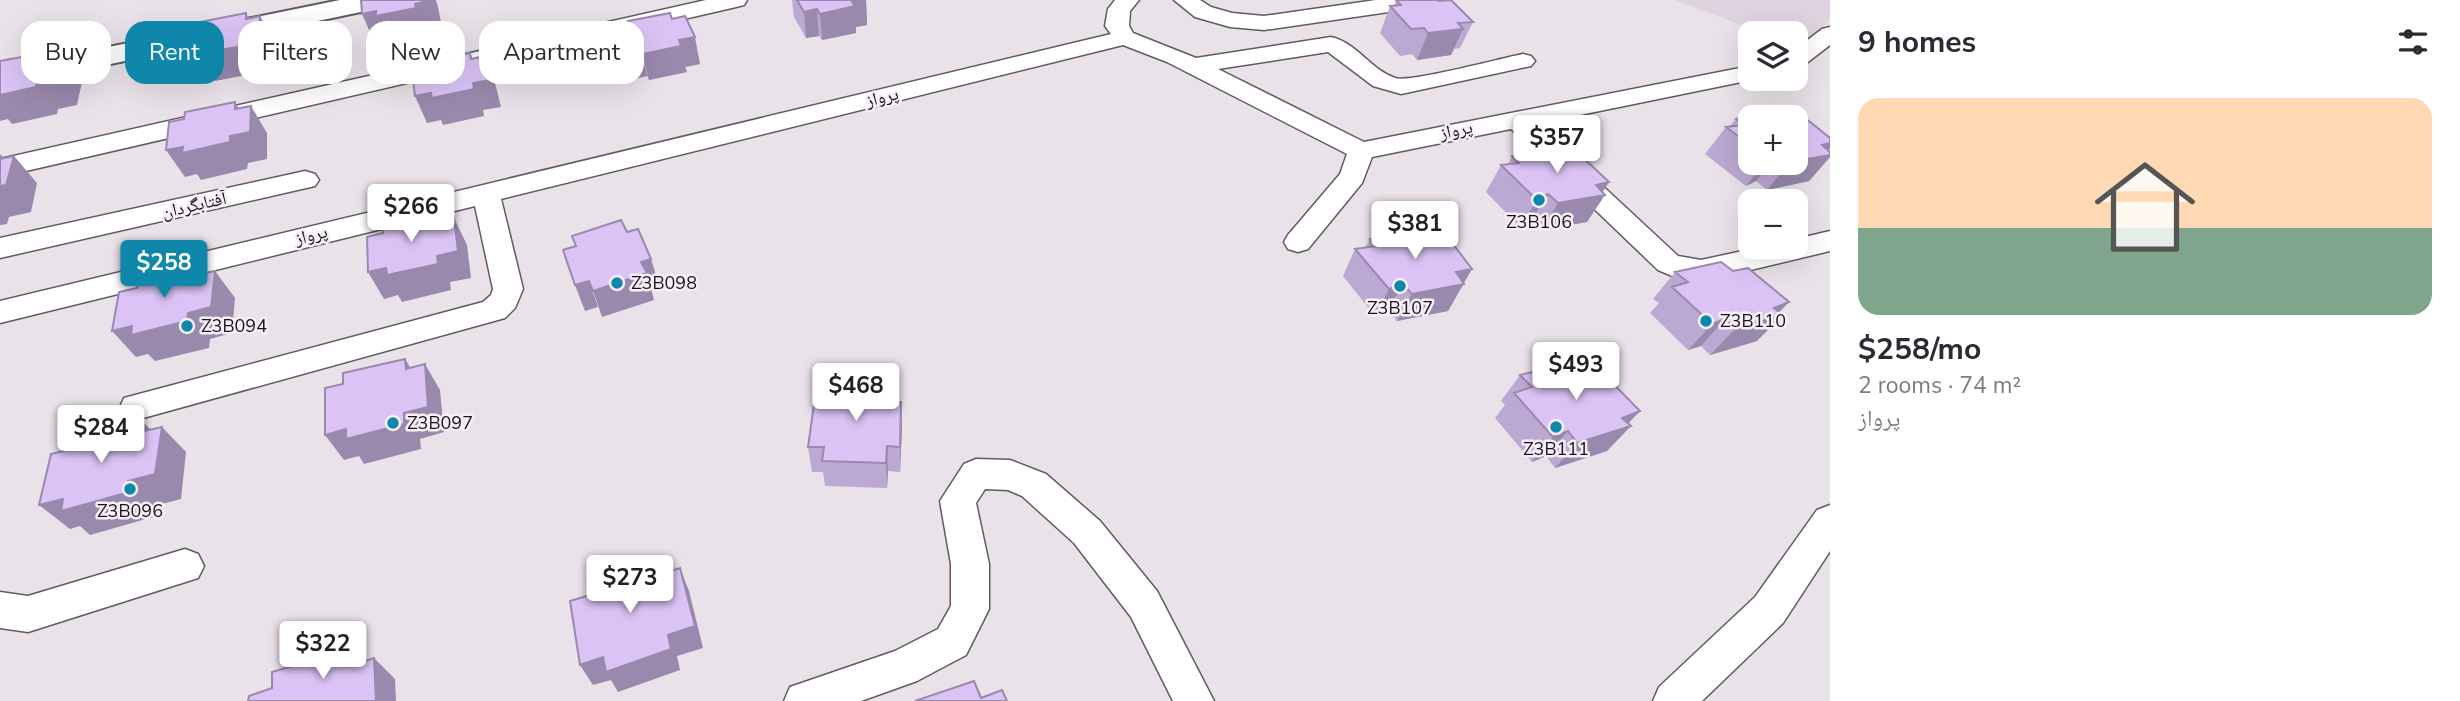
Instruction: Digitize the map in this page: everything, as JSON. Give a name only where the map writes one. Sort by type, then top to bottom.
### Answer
[{"type":"street","points":[[0,60],[281,0]]},
{"type":"street","points":[[0,78],[380,0]]},
{"type":"street","points":[[0,168],[736,0]]},
{"type":"street","points":[[1128,0],[1119,9],[1117,26],[1125,38],[1193,66],[1361,150],[1352,177],[1298,242]]},
{"type":"street","points":[[1185,0],[1203,12],[1230,20],[1264,23],[1423,0]]},
{"type":"street","points":[[1808,52],[1829,37]]},
{"type":"street","name":"پرواز","points":[[0,312],[1125,38]]},
{"type":"street","points":[[1193,66],[1331,44],[1340,47],[1382,82],[1391,87],[1401,87],[1523,61]]},
{"type":"street","name":"پرواز","points":[[1361,150],[1738,75]]},
{"type":"street","points":[[1515,118],[1668,263],[1684,270],[1700,271],[1830,241]]},
{"type":"street","name":"آفتابگردان","points":[[0,248],[305,180]]},
{"type":"street","points":[[136,407],[490,312],[500,307],[508,289],[486,192]]},
{"type":"street","points":[[804,701],[903,667],[952,642],[970,609],[970,564],[958,501],[976,474],[1010,475],[1034,485],[1087,532],[1144,604],[1194,701]]},
{"type":"street","points":[[1672,701],[1769,610],[1830,521]]},
{"type":"street","points":[[0,610],[28,614],[185,566]]},
{"type":"shaded area","points":[[1674,0],[1830,0],[1830,19],[1808,46],[1808,21],[1738,21],[1738,24]]},
{"type":"building","points":[[361,0],[431,0],[415,4],[416,8],[376,16],[376,11],[362,14]]},
{"type":"building","points":[[797,0],[859,0],[852,2],[855,6],[820,14],[817,9],[804,12]]},
{"type":"building","points":[[1396,0],[1451,0],[1473,22],[1458,23],[1463,29],[1428,33],[1424,28],[1411,29],[1390,6],[1401,5]]},
{"type":"building","points":[[246,13],[246,19],[260,16],[260,21],[238,21],[238,47],[224,49],[224,21],[205,21]]},
{"type":"building","points":[[670,13],[672,19],[685,16],[695,37],[679,40],[681,46],[644,54],[644,21],[628,21]]},
{"type":"building","points":[[470,53],[471,59],[479,57],[479,82],[473,83],[474,89],[432,98],[431,93],[415,96],[414,84],[465,84],[465,54]]},
{"type":"building","points":[[21,57],[21,84],[37,84],[36,87],[0,95],[0,61]]},
{"type":"building","points":[[235,102],[235,109],[251,106],[250,132],[230,136],[230,142],[182,153],[183,147],[166,150],[169,122],[184,119],[185,112]]},
{"type":"building","points":[[1808,120],[1830,138],[1830,143],[1822,145],[1830,155],[1808,159]]},
{"type":"building","points":[[1738,126],[1738,136],[1726,127]]},
{"type":"building","points":[[1555,147],[1564,154],[1576,151],[1609,182],[1596,185],[1605,195],[1558,203],[1548,194],[1537,200],[1501,165],[1519,163],[1512,156]]},
{"type":"building","points":[[14,156],[6,185],[0,186],[0,159]]},
{"type":"building","points":[[437,214],[437,222],[454,218],[458,251],[437,256],[438,264],[387,275],[386,268],[368,272],[367,237],[383,233],[382,225]]},
{"type":"building","points":[[621,220],[627,232],[638,229],[651,259],[641,262],[647,273],[593,291],[589,281],[575,285],[563,250],[576,246],[572,236]]},
{"type":"building","points":[[1416,228],[1425,237],[1443,231],[1472,269],[1456,272],[1464,284],[1412,294],[1403,284],[1389,289],[1355,249],[1376,246],[1370,239]]},
{"type":"building","points":[[1721,262],[1733,271],[1748,268],[1789,302],[1774,308],[1783,315],[1735,329],[1725,319],[1712,324],[1672,287],[1688,282],[1675,272]]},
{"type":"building","points":[[198,266],[197,275],[215,271],[211,307],[188,313],[187,321],[131,335],[132,326],[112,331],[119,292],[137,288],[138,279]]},
{"type":"building","points":[[405,359],[406,369],[425,364],[428,407],[404,413],[404,424],[346,439],[346,429],[325,435],[325,388],[343,384],[343,373]]},
{"type":"building","points":[[1571,363],[1583,373],[1600,370],[1640,411],[1622,418],[1631,426],[1577,443],[1568,431],[1553,437],[1514,393],[1532,387],[1520,375]]},
{"type":"building","points":[[831,382],[889,383],[888,402],[901,402],[900,447],[887,446],[886,463],[822,461],[824,447],[808,447],[815,397],[830,397]]},
{"type":"building","points":[[142,421],[140,432],[162,427],[155,474],[128,481],[126,493],[61,511],[63,499],[39,505],[51,454],[71,449],[73,437]]},
{"type":"building","points":[[656,560],[659,575],[680,568],[695,626],[668,635],[671,649],[606,672],[603,657],[580,665],[570,601],[590,595],[587,580]]},
{"type":"building","points":[[350,649],[350,666],[374,658],[376,701],[248,701],[249,696],[272,688],[272,672]]},
{"type":"building","points":[[974,681],[981,698],[1002,690],[1007,701],[915,701]]},
{"type":"place","name":"Z3B106","points":[[1539,200]]},
{"type":"place","name":"Z3B098","points":[[617,283]]},
{"type":"place","name":"Z3B107","points":[[1400,286]]},
{"type":"place","name":"Z3B110","points":[[1706,321]]},
{"type":"place","name":"Z3B094","points":[[187,326]]},
{"type":"place","name":"Z3B097","points":[[393,423]]},
{"type":"place","name":"Z3B111","points":[[1556,427]]},
{"type":"place","name":"Z3B096","points":[[130,489]]}]
